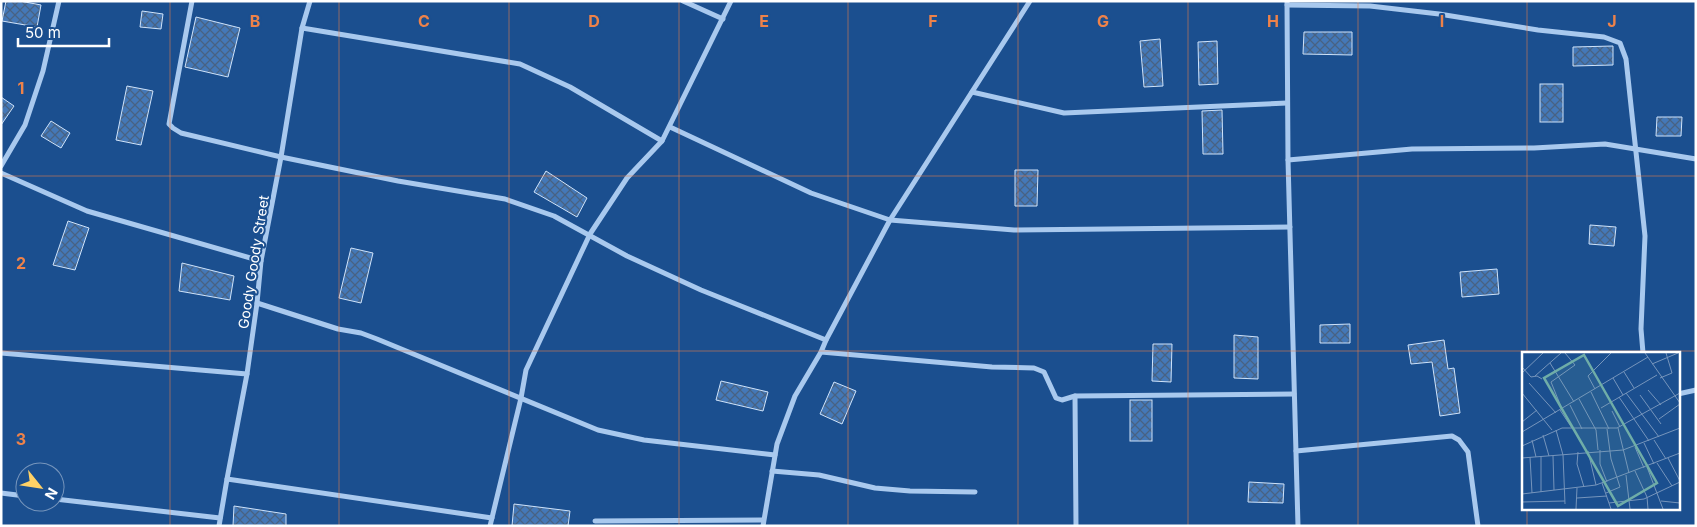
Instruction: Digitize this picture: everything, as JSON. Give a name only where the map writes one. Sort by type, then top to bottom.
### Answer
[{"type":"street","points":[[1,166],[25,125],[42,71],[59,1]]},
{"type":"street","points":[[192,1],[169,124],[182,133],[281,157],[398,181],[505,199],[554,216],[590,234],[627,256],[700,290],[826,340]]},
{"type":"street","name":"Goody Goody Street","points":[[220,526],[247,374],[261,261],[281,157],[302,28],[310,1]]},
{"type":"street","points":[[683,1],[723,20]]},
{"type":"street","points":[[490,526],[526,370],[590,234],[627,178],[662,142],[731,1]]},
{"type":"street","points":[[595,520],[763,523],[775,455],[795,396],[822,352],[826,340],[890,220],[1030,1]]},
{"type":"street","points":[[1298,526],[1288,160],[1287,3],[1370,6],[1439,14],[1614,40],[1620,43],[1626,59],[1645,236],[1641,329],[1643,352]]},
{"type":"street","points":[[302,28],[520,64],[570,87],[662,142]]},
{"type":"street","points":[[972,92],[1064,113],[1287,103]]},
{"type":"street","points":[[670,127],[811,193],[890,220],[1014,230],[1290,227]]},
{"type":"street","points":[[1288,160],[1412,149],[1534,148],[1605,144],[1696,159]]},
{"type":"street","points":[[1,173],[87,211],[261,261]]},
{"type":"street","points":[[257,303],[338,329],[377,339],[598,430],[644,440],[775,455]]},
{"type":"street","points":[[822,352],[992,367],[1034,368],[1044,372],[1056,398],[1062,400],[1075,396],[1294,394]]},
{"type":"street","points":[[1,353],[247,374]]},
{"type":"street","points":[[1680,394],[1696,390]]},
{"type":"street","points":[[1075,396],[1076,526]]},
{"type":"street","points":[[1296,451],[1452,436],[1459,440],[1468,452],[1478,526]]},
{"type":"street","points":[[772,471],[819,475],[875,488],[910,491],[975,492]]},
{"type":"street","points":[[227,479],[492,518]]},
{"type":"street","points":[[1,493],[15,495]]},
{"type":"street","points":[[65,500],[220,518]]},
{"type":"building","points":[[6,1],[20,1],[41,5],[37,27],[2,21]]},
{"type":"building","points":[[142,11],[163,14],[161,29],[140,27]]},
{"type":"building","points":[[196,17],[240,28],[228,77],[185,67]]},
{"type":"building","points":[[1304,32],[1352,32],[1352,55],[1303,54]]},
{"type":"building","points":[[1160,39],[1163,86],[1144,87],[1140,41]]},
{"type":"building","points":[[1217,41],[1218,84],[1199,85],[1198,42]]},
{"type":"building","points":[[1613,46],[1613,65],[1573,66],[1573,47]]},
{"type":"building","points":[[1540,84],[1563,84],[1563,122],[1540,122]]},
{"type":"building","points":[[127,86],[153,91],[141,145],[116,140]]},
{"type":"building","points":[[1,97],[14,106],[1,125]]},
{"type":"building","points":[[1222,110],[1223,154],[1203,154],[1202,111]]},
{"type":"building","points":[[1657,117],[1682,117],[1681,136],[1656,136]]},
{"type":"building","points":[[51,121],[70,133],[61,148],[41,136]]},
{"type":"building","points":[[1015,170],[1038,170],[1037,206],[1015,206]]},
{"type":"building","points":[[546,171],[587,198],[577,217],[534,192]]},
{"type":"building","points":[[68,221],[89,228],[75,270],[53,265]]},
{"type":"building","points":[[1590,225],[1616,227],[1614,246],[1589,244]]},
{"type":"building","points":[[351,248],[373,253],[361,303],[339,298]]},
{"type":"building","points":[[182,263],[234,276],[230,300],[179,291]]},
{"type":"building","points":[[1497,269],[1499,294],[1462,297],[1460,272]]},
{"type":"building","points":[[1350,324],[1350,343],[1320,343],[1320,325]]},
{"type":"building","points":[[1234,335],[1258,337],[1258,379],[1234,378]]},
{"type":"building","points":[[1444,340],[1448,369],[1454,368],[1460,413],[1440,416],[1432,362],[1411,364],[1408,345]]},
{"type":"building","points":[[1153,344],[1172,344],[1171,382],[1152,381]]},
{"type":"building","points":[[721,381],[768,392],[763,411],[716,400]]},
{"type":"building","points":[[834,382],[856,391],[842,424],[820,414]]},
{"type":"building","points":[[1130,400],[1152,400],[1152,441],[1130,441]]},
{"type":"building","points":[[1249,482],[1284,484],[1283,503],[1248,502]]},
{"type":"building","points":[[514,504],[570,511],[568,526],[512,526]]},
{"type":"building","points":[[234,506],[286,514],[286,526],[233,526]]}]
